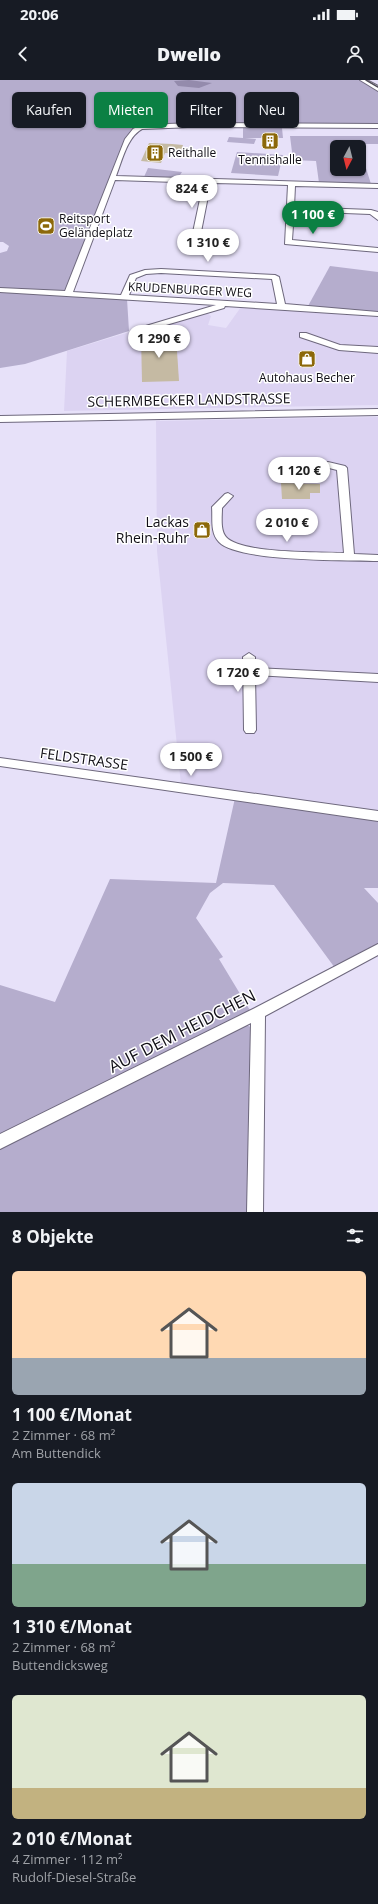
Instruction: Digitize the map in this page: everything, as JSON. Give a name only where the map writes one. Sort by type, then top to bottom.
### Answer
[{"type":"main road","name":"SCHERMBECKER LANDSTRASSE","points":[[0,419],[378,412]]},
{"type":"street","points":[[363,80],[378,89]]},
{"type":"street","points":[[68,294],[127,140],[135,130],[141,127],[194,125],[378,126]]},
{"type":"street","points":[[112,178],[378,186]]},
{"type":"street","points":[[200,242],[196,237],[207,185],[212,182]]},
{"type":"street","points":[[292,184],[288,242],[378,250]]},
{"type":"street","points":[[290,209],[371,212],[376,214],[378,218]]},
{"type":"street","points":[[124,298],[133,277],[150,271],[276,277],[282,307]]},
{"type":"street","name":"KRUDENBURGER WEG","points":[[0,290],[378,314]]},
{"type":"street","points":[[142,330],[229,304]]},
{"type":"street","points":[[303,335],[339,347],[378,350]]},
{"type":"street","points":[[328,465],[342,468],[349,557]]},
{"type":"street","points":[[228,496],[217,507],[218,532],[223,540],[233,547],[272,553],[378,558]]},
{"type":"street","points":[[249,657],[250,730]]},
{"type":"street","points":[[250,671],[378,678]]},
{"type":"street","name":"FELDSTRASSE","points":[[0,762],[378,816]]},
{"type":"street","name":"AUF DEM HEIDCHEN","points":[[0,1142],[258,1013],[378,949]]},
{"type":"street","points":[[255,1212],[258,1013]]},
{"type":"shaded area","points":[[0,80],[360,80],[378,91],[378,125],[299,123],[299,92],[244,92],[244,123],[236,123],[236,92],[176,92],[176,125],[168,125],[168,92],[94,92],[94,128],[138,128],[131,134],[67,294],[127,299],[129,331],[25,364],[0,368],[0,253],[7,251],[9,246],[3,242],[0,242]]},
{"type":"shaded area","points":[[189,80],[212,83],[199,88],[178,86],[174,81]]},
{"type":"shaded area","points":[[243,128],[282,128],[283,138],[245,138],[256,139],[254,144],[227,142],[229,137],[243,138]]},
{"type":"shaded area","points":[[290,136],[378,136],[378,144],[366,144],[366,140],[330,140],[330,176],[366,176],[366,168],[371,184],[319,183],[316,161],[293,160]]},
{"type":"shaded area","points":[[237,152],[283,155],[278,176],[231,173]]},
{"type":"shaded area","points":[[148,168],[182,172],[178,178],[144,177]]},
{"type":"shaded area","points":[[330,266],[378,272],[378,312],[308,306]]},
{"type":"shaded area","points":[[241,307],[378,317],[378,405],[64,411],[67,351],[202,310],[211,316],[208,325],[226,328]]},
{"type":"shaded area","points":[[378,417],[378,813],[181,785],[157,551],[156,421]]},
{"type":"shaded area","points":[[235,798],[378,819],[378,888],[364,888],[378,903],[378,944],[335,968],[274,885],[223,883],[210,893],[196,918],[223,957],[219,959],[251,1012],[0,1138],[0,985],[55,1002],[110,879],[216,883]]},
{"type":"shaded area","points":[[244,1024],[253,1028],[252,1212],[0,1212],[0,1148]]},
{"type":"building","name":"Reithalle","points":[[149,143],[183,145],[180,154],[165,153],[161,163],[141,161]]},
{"type":"building","points":[[141,336],[176,336],[179,381],[142,382]]},
{"type":"building","points":[[281,483],[320,484],[320,493],[310,493],[310,499],[282,499]]},
{"type":"railway","points":[[366,80],[378,87]]},
{"type":"place","name":"Tennishalle","points":[[270,141]]},
{"type":"place","name":"Reithalle","points":[[155,153]]},
{"type":"place","name":"Reitsport Geländeplatz","points":[[46,226]]},
{"type":"place","name":"Autohaus Becher","points":[[307,359]]},
{"type":"place","name":"Lackas Rhein-Ruhr","points":[[202,530]]}]
